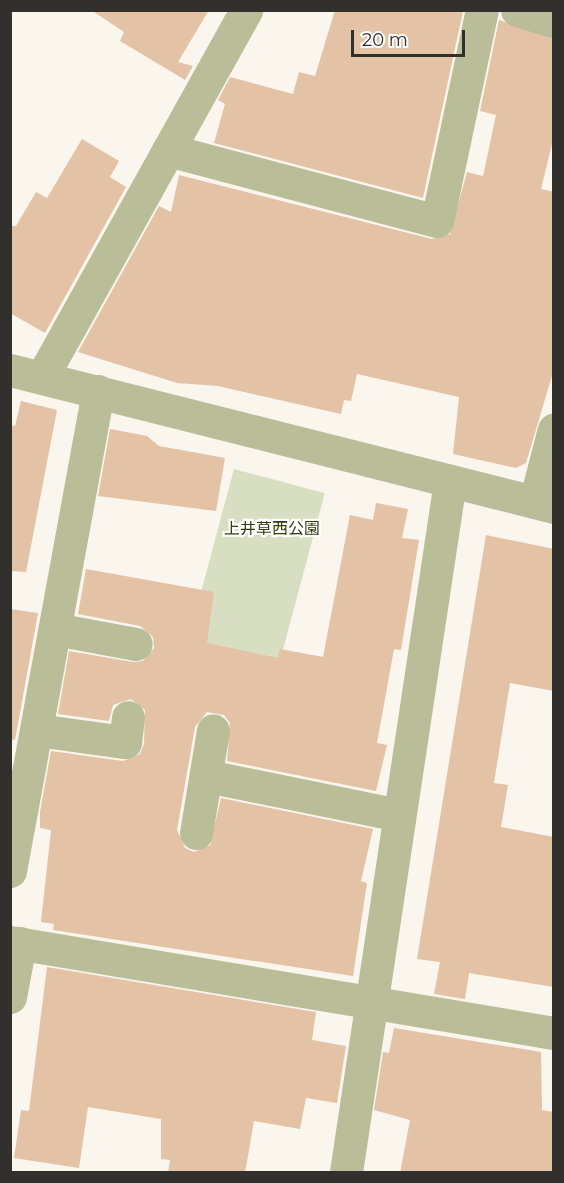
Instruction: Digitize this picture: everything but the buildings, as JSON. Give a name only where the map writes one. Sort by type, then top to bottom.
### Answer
[{"type":"street","points":[[42,377],[246,10]]},
{"type":"street","points":[[168,150],[437,220],[482,10]]},
{"type":"street","points":[[517,10],[554,21]]},
{"type":"street","points":[[10,370],[544,505],[554,429]]},
{"type":"street","points":[[10,871],[98,391]]},
{"type":"street","points":[[346,1173],[369,1001],[450,481]]},
{"type":"street","points":[[55,629],[136,644]]},
{"type":"street","points":[[37,730],[125,742],[128,717]]},
{"type":"street","points":[[196,833],[213,730]]},
{"type":"street","points":[[207,776],[398,816]]},
{"type":"street","points":[[10,997],[15,943],[554,1033]]},
{"type":"green space","name":"上井草西公園","points":[[234,469],[325,493],[280,662],[189,638]]}]
